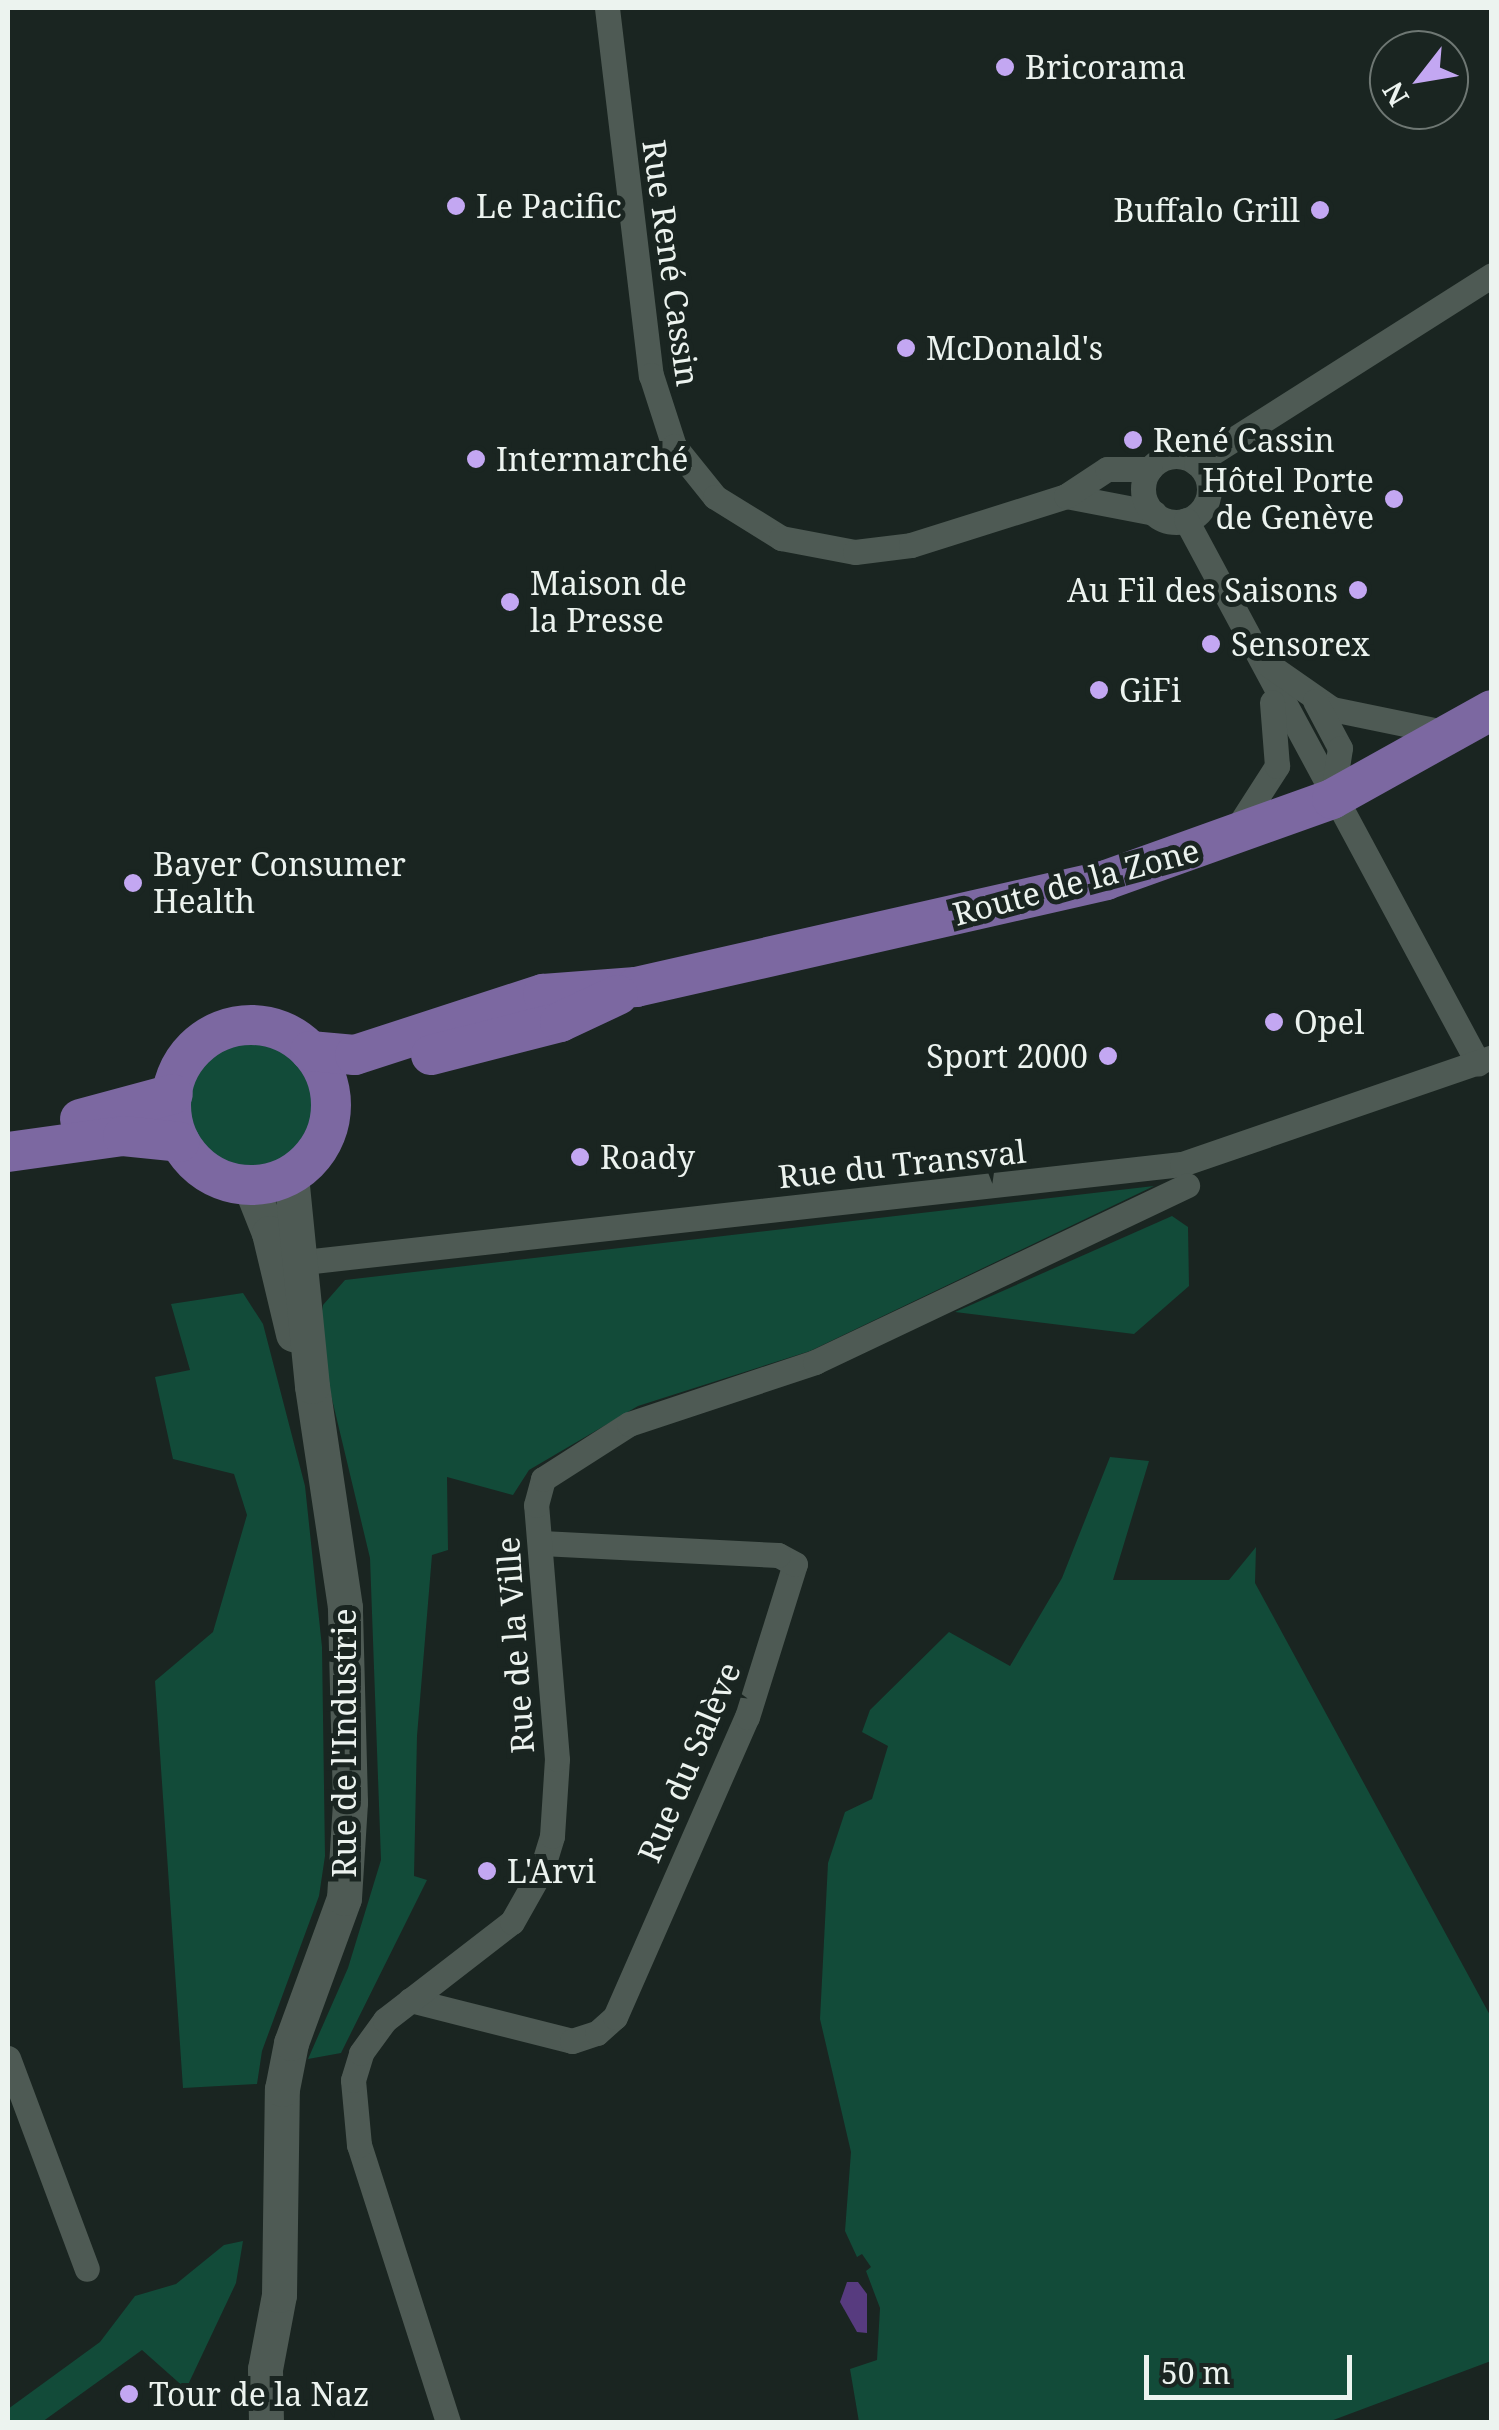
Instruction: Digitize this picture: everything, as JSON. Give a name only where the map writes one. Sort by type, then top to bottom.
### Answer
[{"type":"main road","name":"Route de la Zone","points":[[310,1051],[355,1055],[543,994],[636,987],[1106,880],[1229,840],[1332,799],[1492,710]]},
{"type":"main road","name":"Route de la Zone","points":[[330,1095],[424,1058],[560,1022],[636,987]]},
{"type":"main road","points":[[274,1028],[310,1051],[330,1095],[322,1141],[291,1174],[250,1185],[214,1176],[180,1142],[173,1094],[189,1054],[224,1030],[274,1028]]},
{"type":"main road","points":[[8,1131],[173,1094]]},
{"type":"main road","points":[[8,1152],[123,1136],[180,1142]]},
{"type":"street","name":"Rue René Cassin","points":[[607,8],[651,375],[668,432],[698,479],[766,531],[843,552],[910,545],[1066,496],[1107,469],[1150,469],[1170,457],[1196,463],[1492,275]]},
{"type":"street","points":[[1196,463],[1209,494],[1201,511],[1186,520],[1332,799],[1484,1060]]},
{"type":"street","points":[[1150,469],[1144,492],[1154,513]]},
{"type":"street","name":"Rue René Cassin","points":[[1066,496],[1186,520]]},
{"type":"street","points":[[1260,662],[1315,700],[1364,720],[1454,734]]},
{"type":"street","points":[[1229,840],[1277,766],[1280,740],[1260,662]]},
{"type":"street","points":[[1315,700],[1340,748],[1332,799]]},
{"type":"street","name":"Rue du Transval","points":[[304,1262],[1182,1164],[1484,1060]]},
{"type":"street","name":"Rue de l'Industrie","points":[[266,2422],[286,2064],[334,1936],[349,1838],[346,1607],[312,1386],[304,1262],[291,1174]]},
{"type":"street","name":"Rue de l'Industrie","points":[[250,1185],[312,1386]]},
{"type":"street","name":"Rue de la Ville","points":[[448,2422],[351,2107],[362,2053],[385,2020],[512,1922],[542,1869],[552,1836],[556,1722],[536,1496],[543,1480],[629,1424],[815,1362],[1187,1185]]},
{"type":"street","name":"Rue du Salève","points":[[410,2000],[572,2041],[597,2033],[615,2017],[746,1718],[795,1564],[778,1555],[541,1543]]},
{"type":"street","points":[[8,2058],[88,2270]]},
{"type":"street","name":"Rue de l'Industrie","points":[[283,2152],[297,2288],[286,2369],[288,2422]]},
{"type":"green space","points":[[251,1043],[275,1048],[295,1061],[308,1081],[313,1105],[308,1129],[295,1149],[275,1162],[251,1167],[227,1162],[207,1149],[194,1129],[189,1105],[194,1081],[207,1061],[227,1048]]},
{"type":"green space","points":[[1154,1186],[810,1351],[638,1406],[529,1470],[513,1495],[447,1477],[448,1550],[432,1555],[417,1736],[414,1876],[427,1880],[341,2053],[308,2059],[348,1968],[381,1860],[370,1558],[326,1374],[320,1323],[323,1305],[345,1280]]},
{"type":"green space","points":[[1172,1216],[1188,1227],[1189,1286],[1134,1334],[955,1312]]},
{"type":"green space","points":[[243,1293],[263,1324],[305,1486],[322,1647],[325,1856],[319,1896],[262,2051],[257,2084],[183,2088],[155,1681],[213,1632],[247,1515],[234,1474],[173,1459],[155,1377],[190,1370],[171,1304]]},
{"type":"green space","points":[[1110,1457],[1149,1461],[1113,1580],[1229,1580],[1256,1547],[1255,1583],[1491,2017],[1491,2361],[1328,2422],[859,2422],[850,2369],[877,2360],[880,2308],[866,2271],[871,2267],[862,2254],[857,2257],[845,2231],[851,2152],[820,2019],[828,1863],[845,1812],[872,1799],[888,1746],[862,1732],[870,1710],[949,1632],[1010,1666],[1062,1578]]},
{"type":"green space","points":[[243,2241],[236,2283],[186,2389],[142,2350],[42,2422],[8,2422],[8,2409],[100,2342],[135,2296],[176,2284],[224,2245]]},
{"type":"shaded area","points":[[847,2282],[858,2282],[867,2294],[867,2333],[857,2332],[840,2302]]},
{"type":"place","name":"Bricorama","points":[[1005,67]]},
{"type":"place","name":"Le Pacific","points":[[456,206]]},
{"type":"place","name":"Buffalo Grill","points":[[1320,210]]},
{"type":"place","name":"McDonald's","points":[[906,348]]},
{"type":"place","name":"René Cassin","points":[[1133,440]]},
{"type":"place","name":"Intermarché","points":[[476,459]]},
{"type":"place","name":"Hôtel Porte de Genève","points":[[1394,499]]},
{"type":"place","name":"Au Fil des Saisons","points":[[1358,590]]},
{"type":"place","name":"Maison de la Presse","points":[[510,602]]},
{"type":"place","name":"Sensorex","points":[[1211,644]]},
{"type":"place","name":"GiFi","points":[[1099,690]]},
{"type":"place","name":"Bayer Consumer Health","points":[[133,883]]},
{"type":"place","name":"Opel","points":[[1274,1022]]},
{"type":"place","name":"Sport 2000","points":[[1108,1056]]},
{"type":"place","name":"Roady","points":[[580,1157]]},
{"type":"place","name":"L'Arvi","points":[[487,1871]]},
{"type":"place","name":"Tour de la Naz","points":[[129,2394]]}]
